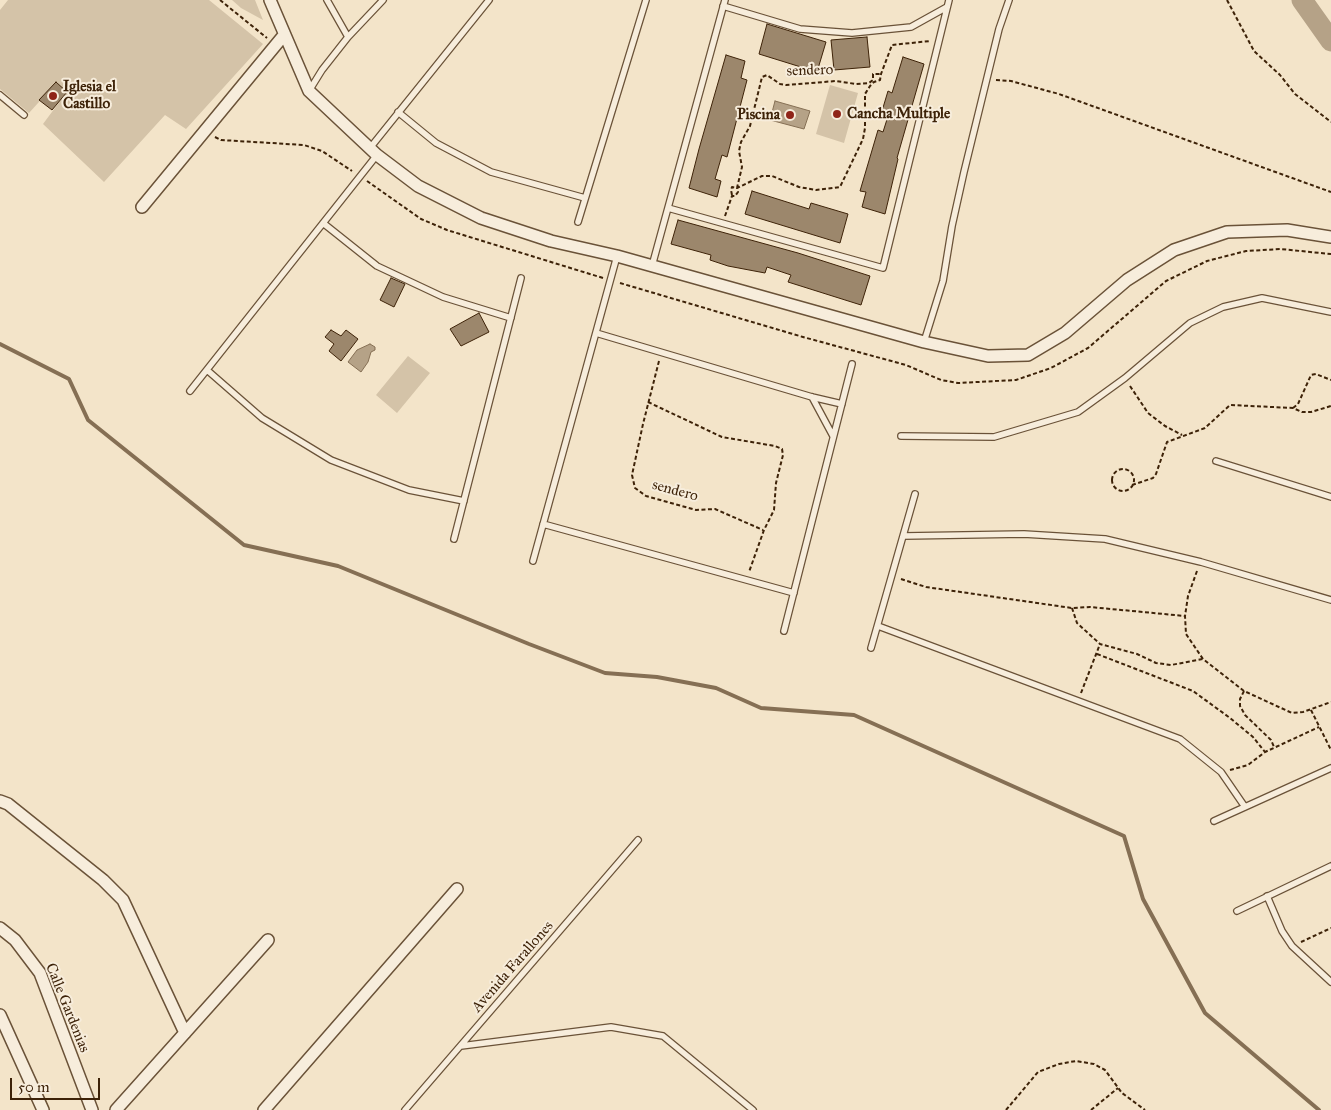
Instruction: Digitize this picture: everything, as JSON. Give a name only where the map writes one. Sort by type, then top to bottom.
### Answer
[{"type":"street","points":[[270,0],[309,91],[373,152],[418,186],[481,218],[551,241],[617,256],[924,342],[988,356],[1028,355],[1064,333],[1127,280],[1174,250],[1227,232],[1288,230],[1331,237]]},
{"type":"street","points":[[142,207],[284,35]]},
{"type":"street","points":[[0,801],[8,804],[103,880],[122,900],[185,1033]]},
{"type":"street","points":[[264,1110],[457,889]]},
{"type":"street","name":"Calle Gardenias","points":[[0,928],[15,940],[40,973],[92,1110]]},
{"type":"street","points":[[116,1110],[268,940]]},
{"type":"street","points":[[0,1015],[43,1110]]},
{"type":"lane","points":[[327,0],[348,37]]},
{"type":"lane","points":[[309,91],[322,70],[348,37],[383,0]]},
{"type":"lane","points":[[190,391],[360,177],[398,112],[489,0]]},
{"type":"lane","points":[[578,222],[646,0]]},
{"type":"lane","points":[[668,208],[883,268],[949,0]]},
{"type":"lane","points":[[924,342],[943,281],[952,226],[986,80],[999,29],[1009,0]]},
{"type":"lane","points":[[652,266],[724,3],[800,29],[852,33],[911,26],[947,7]]},
{"type":"lane","points":[[0,95],[24,115]]},
{"type":"lane","points":[[398,112],[436,143],[491,172],[585,198]]},
{"type":"lane","points":[[323,223],[377,266],[443,297],[511,318]]},
{"type":"lane","points":[[533,561],[617,256]]},
{"type":"lane","points":[[454,539],[521,278]]},
{"type":"lane","points":[[901,436],[994,437],[1078,412],[1125,378],[1190,323],[1223,307],[1262,298],[1331,312]]},
{"type":"lane","points":[[596,333],[812,397],[842,404]]},
{"type":"lane","points":[[784,632],[852,364]]},
{"type":"lane","points":[[207,370],[262,418],[331,460],[409,490],[464,501]]},
{"type":"lane","points":[[812,397],[834,436]]},
{"type":"lane","points":[[1216,461],[1331,497]]},
{"type":"lane","points":[[871,648],[915,494]]},
{"type":"lane","points":[[543,524],[794,593]]},
{"type":"lane","points":[[904,536],[1024,534],[1105,539],[1201,562],[1331,600]]},
{"type":"lane","points":[[878,626],[1180,739],[1221,772],[1244,807]]},
{"type":"lane","points":[[1214,821],[1331,768]]},
{"type":"lane","name":"Avenida Farallones","points":[[406,1110],[638,840]]},
{"type":"lane","points":[[1237,911],[1331,866]]},
{"type":"lane","points":[[1266,896],[1282,932],[1292,946],[1331,982]]},
{"type":"lane","points":[[461,1046],[611,1026],[663,1036],[753,1110]]},
{"type":"path","points":[[220,0],[276,44]]},
{"type":"path","points":[[1228,0],[1254,51],[1280,75],[1295,94],[1331,122]]},
{"type":"path","name":"sendero","points":[[722,222],[732,196],[730,192],[732,187],[738,188],[762,176],[772,176],[799,187],[816,190],[840,187],[863,139],[866,94],[874,82],[880,80],[892,44],[938,40]]},
{"type":"path","name":"sendero","points":[[732,196],[738,192],[742,167],[739,151],[741,142],[750,126],[762,77],[767,75],[780,84],[786,85],[836,81],[856,84],[869,83],[873,80],[873,74],[881,74]]},
{"type":"path","points":[[986,80],[1011,81],[1059,94],[1331,192]]},
{"type":"path","points":[[204,132],[221,140],[304,144],[322,151],[422,218],[446,230],[803,338],[906,365],[941,380],[958,383],[1016,380],[1051,368],[1088,348],[1166,282],[1207,261],[1246,251],[1280,249],[1331,254]]},
{"type":"path","name":"sendero","points":[[662,352],[648,402],[632,475],[635,488],[646,496],[696,510],[715,509],[764,530]]},
{"type":"path","points":[[1293,408],[1304,395],[1308,378],[1311,375],[1316,374],[1331,380]]},
{"type":"path","points":[[1125,378],[1148,413],[1165,426],[1183,436]]},
{"type":"path","points":[[648,402],[722,437],[775,446],[782,449],[783,456],[776,483],[774,510],[764,530],[746,580]]},
{"type":"path","points":[[1132,485],[1134,479],[1132,473],[1127,470],[1121,469],[1115,472],[1112,477],[1112,483],[1121,490],[1153,478],[1167,442],[1205,428],[1230,405],[1293,408],[1302,412],[1311,412],[1331,406]]},
{"type":"path","points":[[1201,562],[1188,596],[1185,616],[1186,634],[1203,659],[1244,691],[1292,713],[1311,710],[1331,702]]},
{"type":"path","points":[[891,576],[926,587],[1072,608],[1090,607],[1185,616]]},
{"type":"path","points":[[1072,608],[1077,623],[1100,644],[1137,654],[1156,663],[1171,665],[1203,659]]},
{"type":"path","points":[[1078,700],[1100,644]]},
{"type":"path","points":[[1096,654],[1193,691],[1230,718],[1253,738],[1265,752]]},
{"type":"path","points":[[1244,691],[1240,698],[1240,706],[1244,715],[1271,740],[1274,747]]},
{"type":"path","points":[[1311,710],[1331,750]]},
{"type":"path","points":[[1221,772],[1248,765],[1274,747],[1319,727]]},
{"type":"path","points":[[1292,946],[1331,928]]},
{"type":"path","points":[[1006,1110],[1038,1072],[1076,1060],[1094,1064],[1105,1070],[1118,1088],[1145,1110]]},
{"type":"path","points":[[1091,1110],[1118,1088]]},
{"type":"shaded area","points":[[8,0],[209,0],[263,44],[186,129],[165,115],[104,182],[43,124],[66,93],[57,82],[29,113],[0,89],[0,10]]},
{"type":"shaded area","points":[[232,0],[255,0],[263,20],[241,8]]},
{"type":"shaded area","name":"Cancha Multiple","points":[[830,85],[858,93],[844,143],[816,134]]},
{"type":"shaded area","name":"Piscina","points":[[775,101],[810,111],[804,129],[770,120]]},
{"type":"shaded area","points":[[370,344],[375,347],[375,350],[371,352],[368,362],[361,372],[348,362],[357,350]]},
{"type":"shaded area","points":[[408,356],[430,373],[397,413],[376,395]]},
{"type":"building","points":[[767,24],[826,42],[817,72],[759,54]]},
{"type":"building","points":[[867,37],[870,67],[834,70],[831,40]]},
{"type":"building","points":[[726,55],[745,61],[741,78],[747,80],[727,157],[722,155],[715,179],[721,181],[717,197],[689,188]]},
{"type":"building","points":[[903,57],[924,64],[897,158],[885,214],[862,207],[866,192],[860,191],[878,130],[883,132],[889,113],[882,111],[888,91],[892,93]]},
{"type":"building","name":"Iglesia el Castillo","points":[[56,82],[67,92],[52,110],[39,100]]},
{"type":"building","points":[[752,191],[809,209],[811,203],[848,214],[840,243],[745,214]]},
{"type":"building","points":[[678,220],[798,253],[870,276],[861,305],[788,282],[791,275],[767,267],[765,273],[728,266],[710,260],[711,255],[671,244]]},
{"type":"building","points":[[391,278],[405,284],[394,307],[380,300]]},
{"type":"building","points":[[479,313],[489,332],[461,346],[450,329]]},
{"type":"building","points":[[331,330],[341,336],[346,330],[358,339],[341,361],[329,351],[334,344],[325,337]]},
{"type":"waterway","points":[[1302,0],[1331,41]]},
{"type":"waterway","points":[[0,344],[69,379],[88,420],[244,545],[338,566],[605,673],[657,677],[716,688],[761,708],[854,715],[1124,836],[1143,899],[1205,1013],[1319,1110]]},
{"type":"place","name":"Iglesia el Castillo","points":[[53,96]]},
{"type":"place","name":"Cancha Multiple","points":[[837,114]]},
{"type":"place","name":"Piscina","points":[[790,115]]}]
